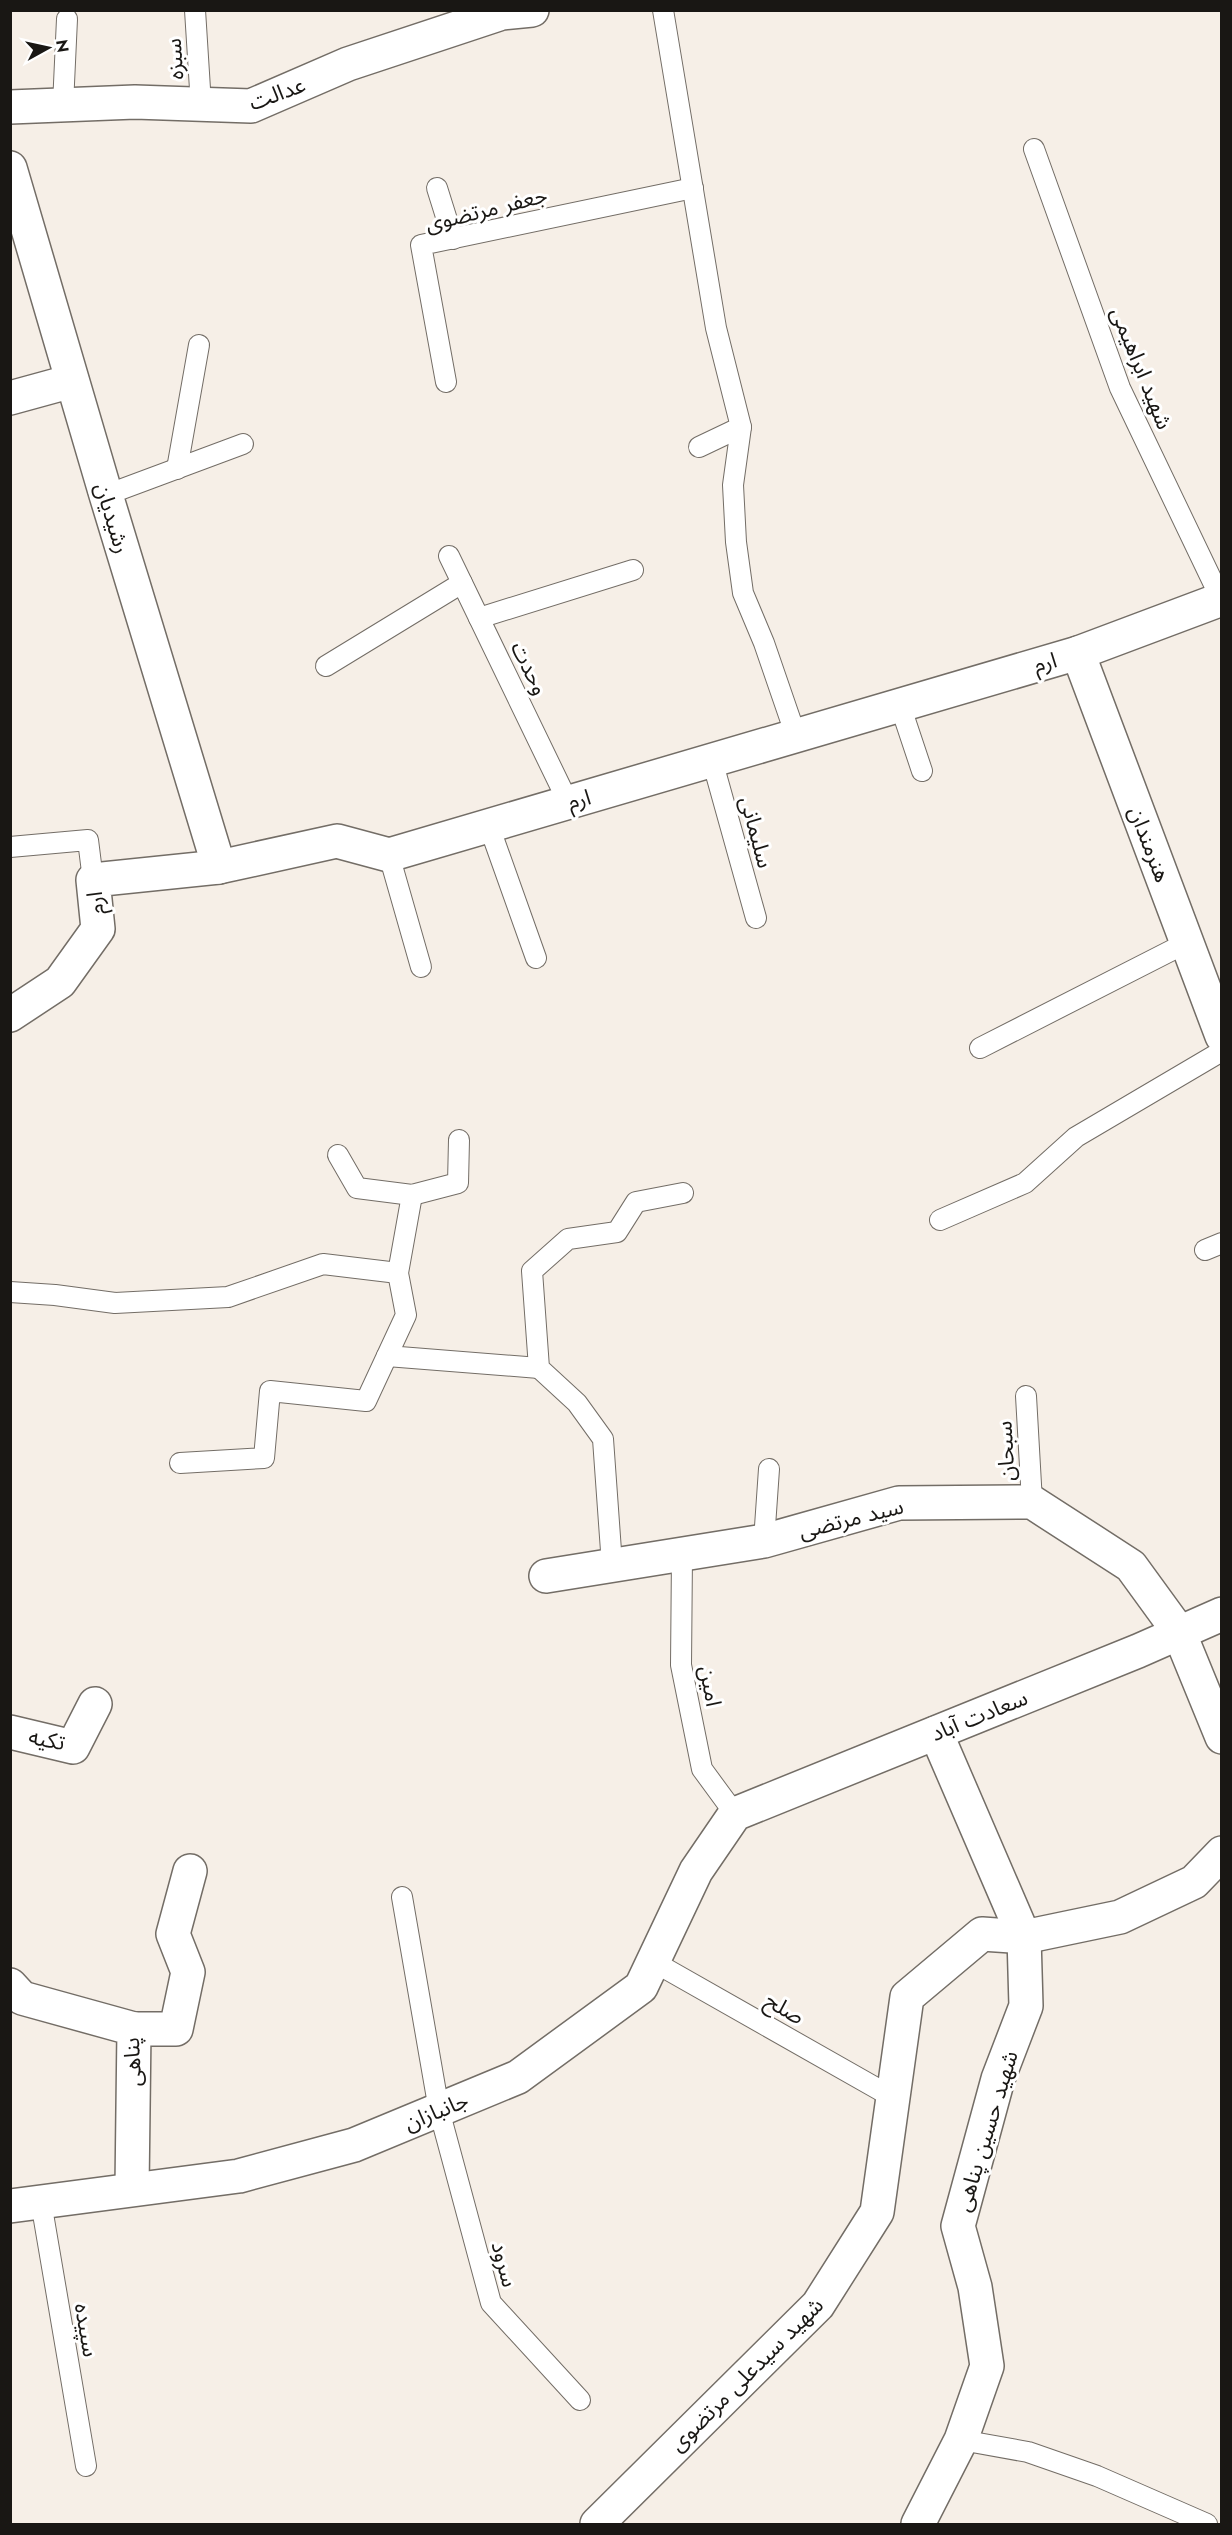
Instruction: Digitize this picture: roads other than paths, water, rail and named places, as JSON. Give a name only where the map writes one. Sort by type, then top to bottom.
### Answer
[{"type":"street","name":"عدالت","points":[[10,107],[135,102],[251,106],[348,64],[472,16],[532,10]]},
{"type":"street","name":"رشیدیان","points":[[10,168],[219,867]]},
{"type":"street","points":[[10,398],[72,381]]},
{"type":"street","name":"ارم","points":[[10,1016],[60,982],[98,929],[93,880],[219,867],[337,841],[389,855],[1078,652],[1221,599]]},
{"type":"street","name":"هنرمندان","points":[[1078,652],[1188,942],[1221,1036]]},
{"type":"street","points":[[1032,1502],[1131,1566],[1179,1632],[1221,1737]]},
{"type":"street","name":"سید مرتضی","points":[[546,1576],[764,1541],[899,1503],[1032,1502]]},
{"type":"street","name":"سعادت آباد","points":[[735,1814],[1221,1614]]},
{"type":"street","name":"تکیه","points":[[10,1731],[73,1747],[95,1704]]},
{"type":"street","points":[[936,1733],[1023,1937]]},
{"type":"street","name":"جانبازان","points":[[26,2204],[239,2176],[354,2145],[518,2077],[641,1987],[696,1870],[735,1814]]},
{"type":"street","name":"شهید سیدعلی مرتضوی","points":[[597,2524],[818,2305],[877,2212],[907,1998],[982,1934],[1023,1937],[1120,1917],[1194,1882],[1221,1852]]},
{"type":"street","points":[[134,2029],[176,2029],[188,1972],[173,1934],[190,1871]]},
{"type":"street","name":"شهید حسین پناهی","points":[[918,2524],[961,2440],[987,2366],[975,2287],[958,2226],[998,2079],[1026,2006],[1023,1937]]},
{"type":"street","name":"پناهی","points":[[10,1985],[22,1998],[134,2029],[132,2190]]},
{"type":"lane","name":"سبزه","points":[[195,10],[201,105]]},
{"type":"lane","points":[[663,10],[716,328],[741,427],[733,485],[736,542],[743,593],[764,643],[796,735]]},
{"type":"lane","points":[[63,105],[67,19]]},
{"type":"lane","name":"شهید ابراهیمی","points":[[1034,149],[1120,388],[1221,599]]},
{"type":"lane","points":[[437,188],[453,239]]},
{"type":"lane","name":"جعفر مرتضوی","points":[[446,382],[422,245],[693,188]]},
{"type":"lane","points":[[177,469],[199,345]]},
{"type":"lane","points":[[699,447],[741,427]]},
{"type":"lane","points":[[106,495],[243,444]]},
{"type":"lane","name":"وحدت","points":[[448,556],[568,802]]},
{"type":"lane","points":[[479,618],[633,570]]},
{"type":"lane","points":[[326,666],[462,583]]},
{"type":"lane","points":[[900,705],[922,771]]},
{"type":"lane","name":"سلیمانی","points":[[712,760],[756,918]]},
{"type":"lane","points":[[489,826],[536,958]]},
{"type":"lane","points":[[10,847],[88,840],[93,880]]},
{"type":"lane","points":[[389,855],[421,967]]},
{"type":"lane","points":[[980,1048],[1188,942]]},
{"type":"lane","points":[[940,1220],[1025,1183],[1076,1137],[1221,1051]]},
{"type":"lane","points":[[338,1155],[357,1188],[412,1195],[458,1183],[459,1140]]},
{"type":"lane","points":[[539,1368],[532,1271],[568,1239],[617,1232],[636,1202],[683,1193]]},
{"type":"lane","points":[[180,1463],[264,1458],[270,1391],[366,1401],[406,1315],[398,1273],[412,1195]]},
{"type":"lane","points":[[10,1292],[115,1303],[228,1297],[323,1264],[398,1273]]},
{"type":"lane","points":[[387,1356],[539,1368],[577,1403],[603,1439],[612,1565]]},
{"type":"lane","name":"سبحان","points":[[1026,1396],[1032,1502]]},
{"type":"lane","points":[[764,1541],[769,1469]]},
{"type":"lane","name":"امین","points":[[682,1555],[681,1665],[702,1769],[735,1814]]},
{"type":"lane","points":[[402,1897],[439,2110]]},
{"type":"lane","name":"صلح","points":[[654,1962],[892,2097]]},
{"type":"lane","name":"سرود","points":[[439,2110],[490,2303],[580,2400]]},
{"type":"lane","name":"سپیده","points":[[26,2204],[86,2466]]},
{"type":"lane","points":[[961,2440],[1028,2452],[1097,2476],[1207,2524]]}]
